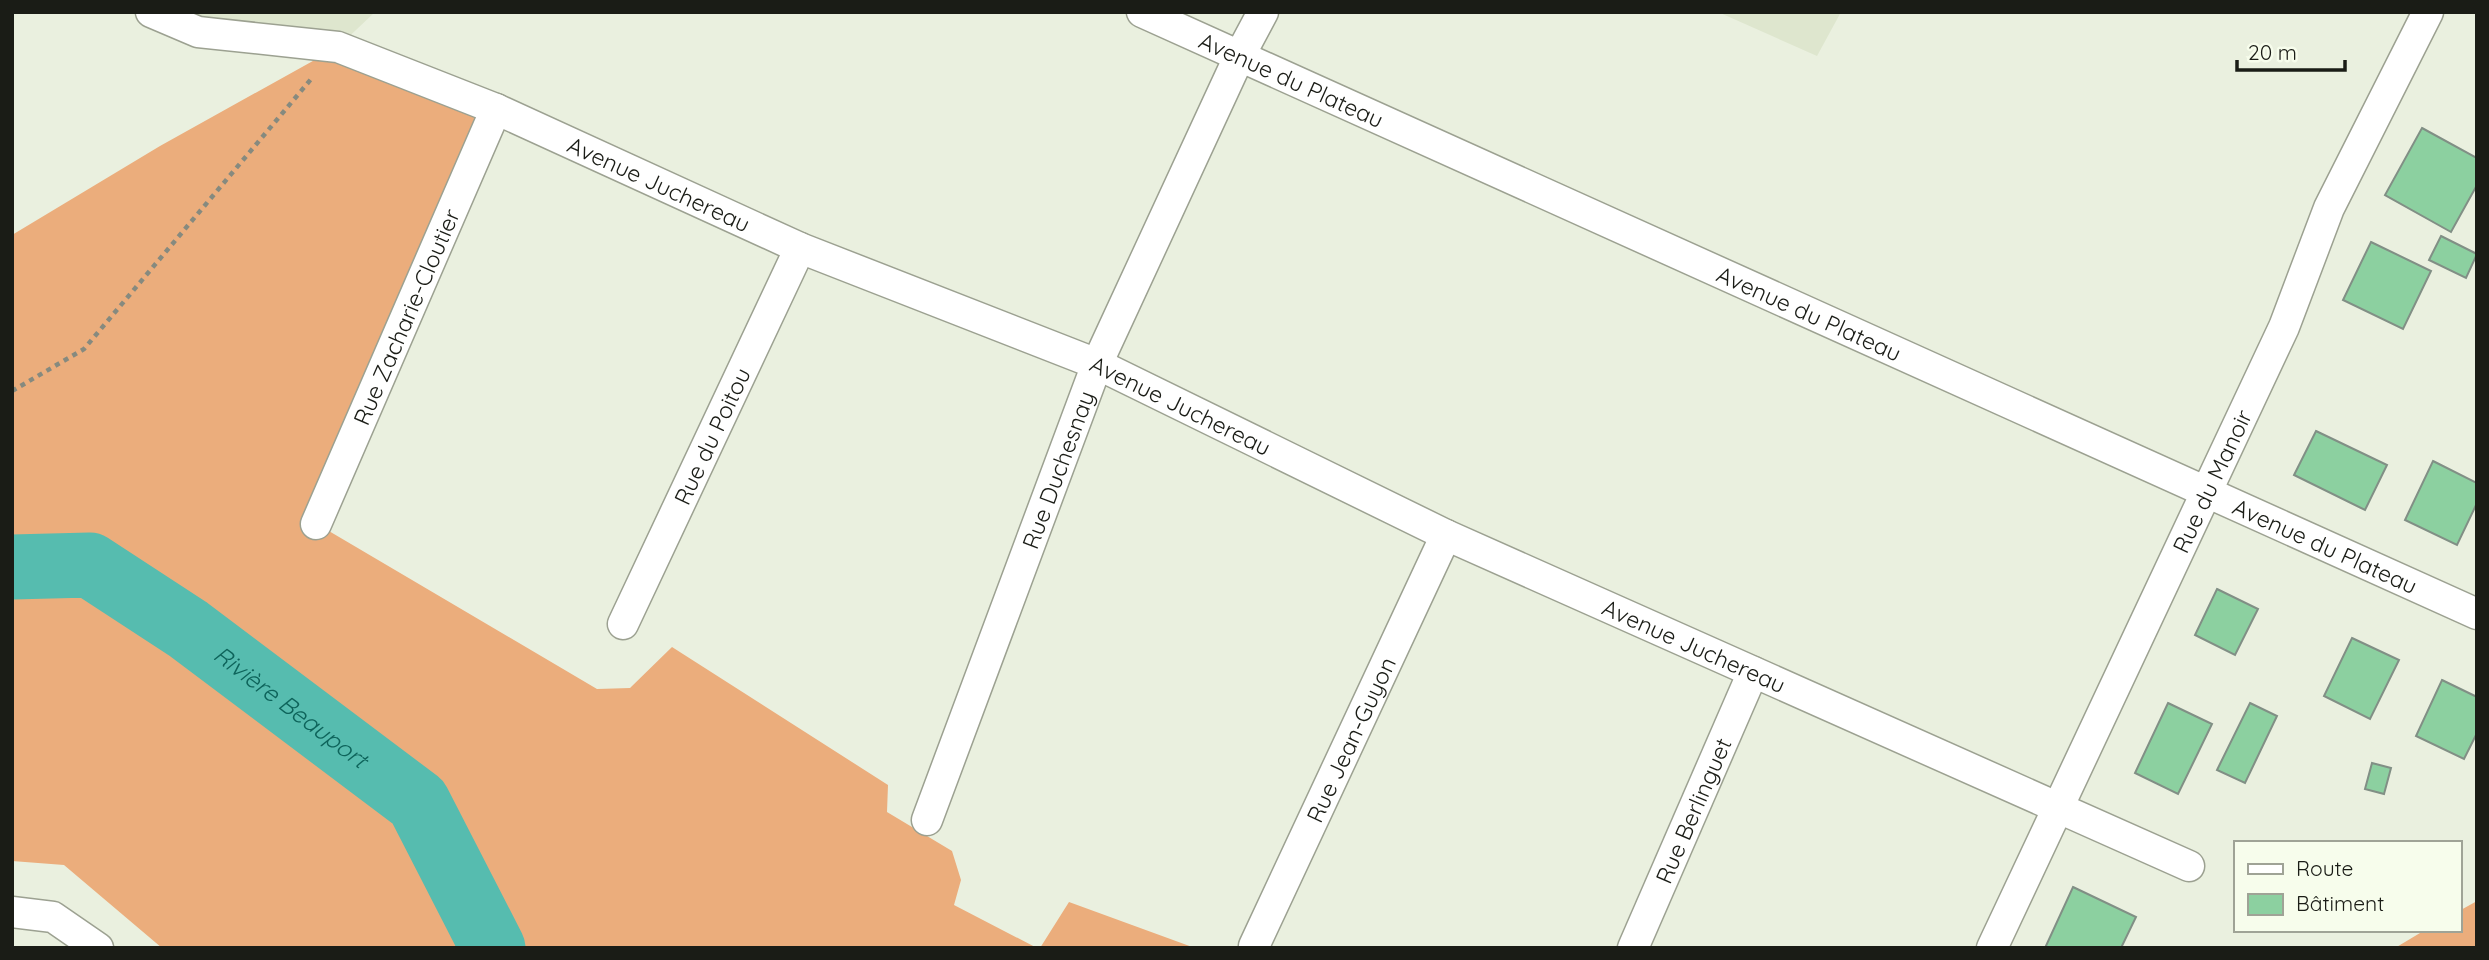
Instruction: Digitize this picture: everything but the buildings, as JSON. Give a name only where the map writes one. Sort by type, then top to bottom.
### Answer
[{"type":"street","name":"Avenue Juchereau","points":[[151,12],[198,32],[338,47],[496,108],[800,248],[1097,364],[1446,535],[2189,866]]},
{"type":"street","name":"Avenue du Plateau","points":[[1142,12],[2477,614]]},
{"type":"street","name":"Rue Duchesnay","points":[[927,820],[1097,364],[1239,57],[1263,12]]},
{"type":"street","name":"Rue du Manoir","points":[[1992,948],[2284,327],[2329,208],[2428,12]]},
{"type":"street","name":"Rue Zacharie-Cloutier","points":[[316,524],[496,108]]},
{"type":"street","name":"Rue du Poitou","points":[[623,624],[800,248]]},
{"type":"street","name":"Rue Jean-Guyon","points":[[1254,946],[1446,535]]},
{"type":"street","name":"Rue Berlinguet","points":[[1633,948],[1753,672]]},
{"type":"street","points":[[12,912],[53,917],[97,948]]},
{"type":"path","points":[[12,391],[83,349],[338,47]]},
{"type":"shaded area","points":[[151,12],[375,12],[338,47]]},
{"type":"shaded area","points":[[1718,12],[1841,12],[1817,56]]},
{"type":"shaded area","points":[[338,47],[496,109],[317,524],[597,689],[630,688],[672,647],[888,785],[887,812],[952,851],[961,880],[954,905],[1037,948],[162,948],[64,865],[12,861],[12,235],[160,146]]},
{"type":"shaded area","points":[[2477,901],[2477,948],[2395,948],[2422,932],[2461,932],[2461,910]]},
{"type":"shaded area","points":[[1069,902],[1195,948],[1040,948]]},
{"type":"waterway","name":"Rivière Beauport","points":[[12,567],[90,565],[188,629],[418,802],[493,948]]}]
